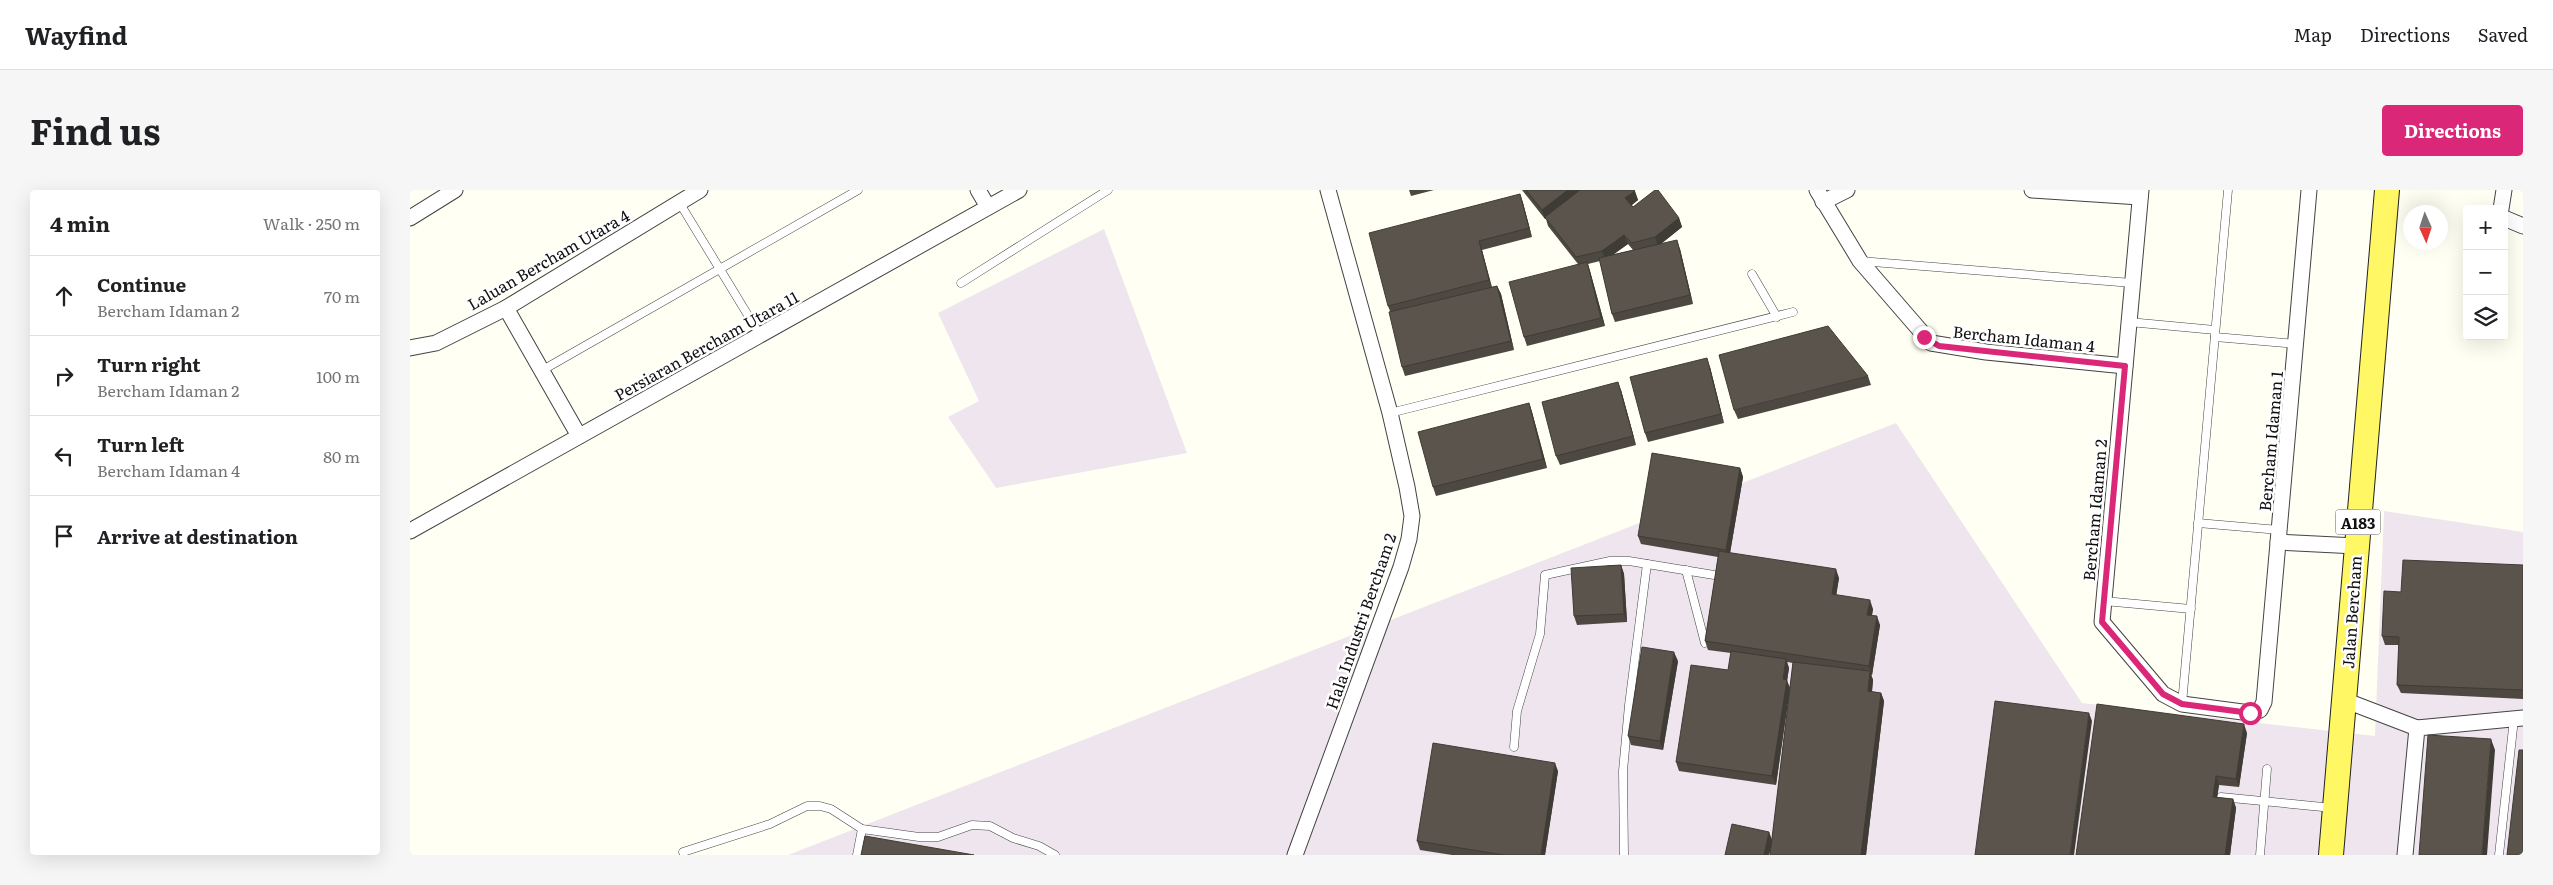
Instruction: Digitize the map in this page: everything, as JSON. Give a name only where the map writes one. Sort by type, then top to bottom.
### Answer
[{"type":"main road","name":"Jalan Bercham","points":[[2331,855],[2387,190]]},
{"type":"street","points":[[410,218],[454,190]]},
{"type":"street","name":"Laluan Bercham Utara 4","points":[[410,348],[436,343],[506,308],[700,190]]},
{"type":"street","points":[[978,190],[988,207]]},
{"type":"street","name":"Persiaran Bercham Utara 11","points":[[410,531],[1019,190]]},
{"type":"street","name":"Hala Industri Bercham 2","points":[[1294,855],[1401,567],[1409,539],[1412,516],[1390,413],[1328,190]]},
{"type":"street","points":[[1820,196],[1847,190]]},
{"type":"street","points":[[2032,190],[2140,194]]},
{"type":"street","name":"Bercham Idaman 1","points":[[2265,694],[2309,190]]},
{"type":"street","points":[[2502,205],[2504,190]]},
{"type":"street","name":"Bercham Idaman 2","points":[[2140,194],[2102,622],[2163,694],[2182,704],[2255,713],[2263,706],[2265,694]]},
{"type":"street","name":"Bercham Idaman 4","points":[[1820,196],[1860,261],[1924,337],[1935,345],[2125,366]]},
{"type":"street","points":[[2508,220],[2523,226]]},
{"type":"street","points":[[506,308],[579,436]]},
{"type":"street","points":[[2279,536],[2356,546]]},
{"type":"street","points":[[2344,700],[2417,728],[2518,719]]},
{"type":"street","points":[[2405,855],[2417,728]]},
{"type":"lane","points":[[541,371],[858,190]]},
{"type":"lane","points":[[961,283],[1108,190]]},
{"type":"lane","points":[[2182,704],[2228,190]]},
{"type":"lane","points":[[679,202],[760,335]]},
{"type":"lane","points":[[1860,261],[2132,283]]},
{"type":"lane","points":[[1752,274],[1777,316]]},
{"type":"lane","points":[[1390,413],[1793,312]]},
{"type":"lane","points":[[2129,322],[2296,344]]},
{"type":"lane","points":[[2198,523],[2279,536]]},
{"type":"lane","points":[[1514,747],[1517,711],[1540,634],[1545,575],[1610,561],[1647,564],[1714,575]]},
{"type":"lane","points":[[1624,855],[1623,771],[1629,705],[1647,564]]},
{"type":"lane","points":[[1686,570],[1705,643]]},
{"type":"lane","points":[[2104,602],[2191,609]]},
{"type":"lane","points":[[2499,855],[2518,719]]},
{"type":"lane","points":[[2260,855],[2267,769]]},
{"type":"lane","points":[[2221,797],[2335,808]]},
{"type":"lane","points":[[683,852],[770,824],[807,806],[831,808],[862,830],[919,838],[938,837],[972,824],[982,824],[1055,855]]},
{"type":"lane","points":[[857,855],[862,830]]},
{"type":"shaded area","points":[[1104,229],[1187,453],[996,488],[948,417],[979,401],[938,313]]},
{"type":"shaded area","points":[[1896,423],[2082,703],[2375,736],[2384,511],[2523,532],[2523,855],[788,855]]},
{"type":"building","points":[[1526,190],[1568,190],[1542,210]]},
{"type":"building","points":[[1580,190],[1634,190],[1625,198],[1633,207],[1655,190],[1658,190],[1679,218],[1655,237],[1632,243],[1624,235],[1602,251],[1576,257],[1545,217]]},
{"type":"building","points":[[1520,194],[1529,228],[1479,241],[1489,280],[1388,306],[1369,233]]},
{"type":"building","points":[[1677,240],[1690,295],[1612,314],[1599,258]]},
{"type":"building","points":[[1587,262],[1601,318],[1524,337],[1509,282]]},
{"type":"building","points":[[1497,286],[1511,341],[1402,367],[1389,312]]},
{"type":"building","points":[[1828,326],[1868,376],[1734,410],[1719,355]]},
{"type":"building","points":[[1707,358],[1721,414],[1645,433],[1630,377]]},
{"type":"building","points":[[1618,382],[1633,436],[1556,456],[1542,402]]},
{"type":"building","points":[[1529,403],[1543,459],[1433,487],[1418,432]]},
{"type":"building","points":[[1652,453],[1740,468],[1726,550],[1638,536]]},
{"type":"building","points":[[1719,551],[1836,569],[1832,594],[1870,600],[1867,615],[1877,616],[1869,666],[1705,641]]},
{"type":"building","points":[[2403,560],[2523,565],[2523,690],[2397,685],[2399,637],[2382,636],[2384,591],[2401,592]]},
{"type":"building","points":[[1621,565],[1624,614],[1574,616],[1571,568]]},
{"type":"building","points":[[1642,647],[1674,652],[1660,741],[1628,736]]},
{"type":"building","points":[[1731,651],[1786,659],[1783,679],[1787,680],[1772,776],[1676,762],[1691,665],[1728,670]]},
{"type":"building","points":[[1793,662],[1870,671],[1868,691],[1881,693],[1861,855],[1770,855]]},
{"type":"building","points":[[1995,701],[2089,713],[2070,855],[1975,855]]},
{"type":"building","points":[[2097,704],[2244,724],[2236,779],[2216,776],[2213,797],[2233,799],[2225,855],[2076,855]]},
{"type":"building","points":[[2428,735],[2491,739],[2482,855],[2419,855]]},
{"type":"building","points":[[1433,743],[1555,763],[1541,855],[1504,855],[1417,841]]},
{"type":"building","points":[[2519,750],[2523,750],[2523,855],[2507,855]]},
{"type":"building","points":[[1732,824],[1769,832],[1764,855],[1725,855]]},
{"type":"building","points":[[865,836],[974,855],[861,855]]},
{"type":"route","points":[[1924,337],[1931,343],[1939,346],[2125,366],[2102,622],[2163,694],[2182,704],[2250,713]]}]
